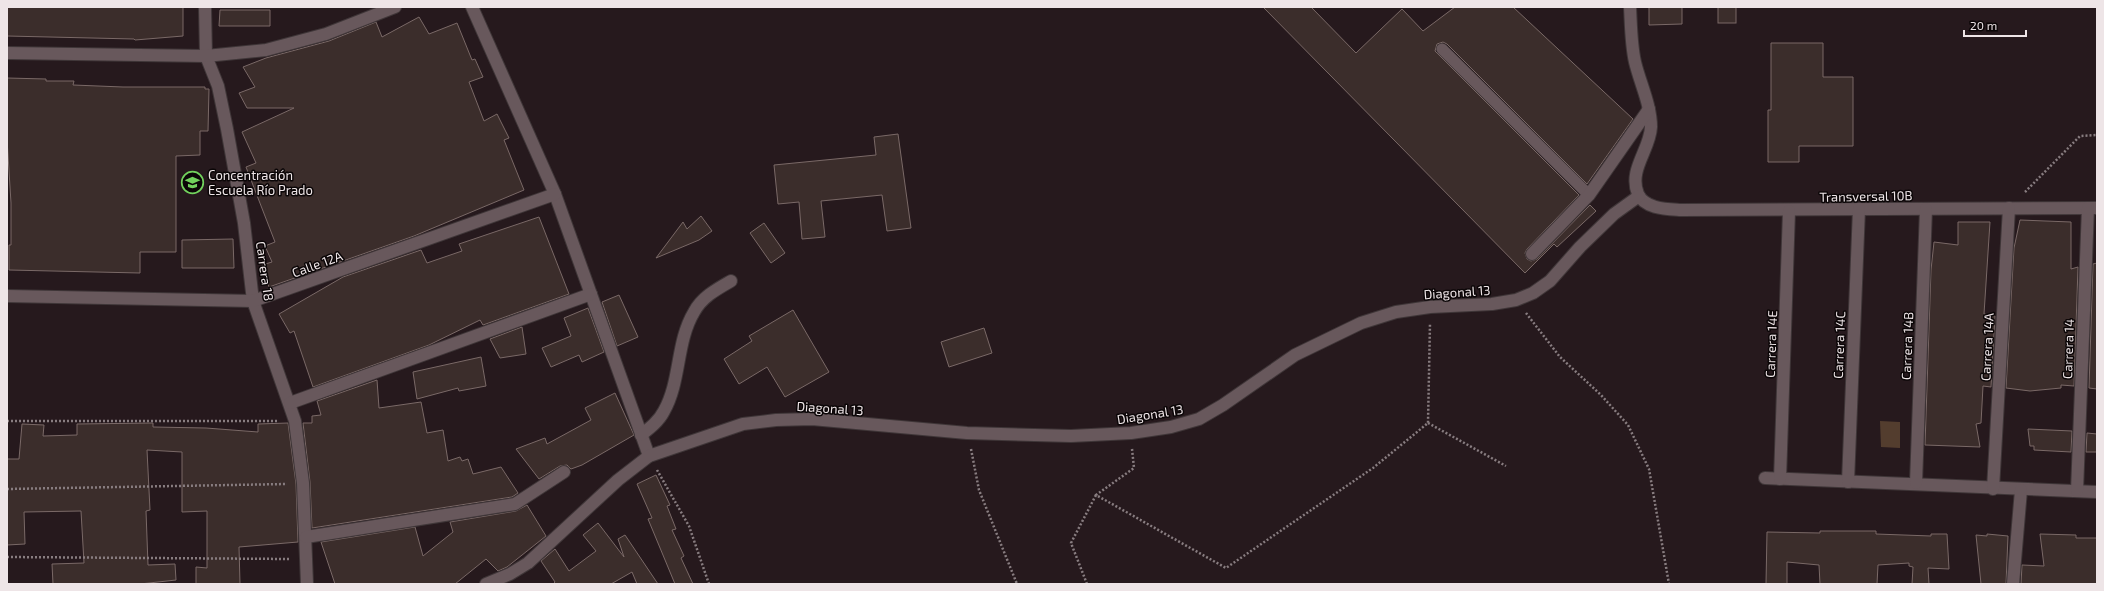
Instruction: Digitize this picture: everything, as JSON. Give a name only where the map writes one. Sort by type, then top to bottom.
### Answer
[{"type":"street","name":"Carrera 18","points":[[205,7],[206,56],[218,86],[227,129],[244,223],[253,301],[290,403],[295,421],[303,483],[307,584]]},
{"type":"street","points":[[7,53],[206,56],[266,50],[326,34],[395,7]]},
{"type":"street","points":[[472,7],[555,194],[641,435],[650,456]]},
{"type":"street","points":[[1630,7],[1634,59],[1649,109],[1649,139],[1636,172],[1635,185],[1639,196]]},
{"type":"street","points":[[1532,254],[1589,195],[1649,109]]},
{"type":"street","name":"Calle 12A","points":[[7,296],[253,301],[555,194]]},
{"type":"street","name":"Transversal 10B","points":[[1639,196],[1646,203],[1661,209],[1789,211],[1859,209],[2092,208]]},
{"type":"street","name":"Diagonal 13","points":[[486,584],[510,574],[528,563],[618,480],[650,456],[743,424],[776,420],[812,419],[968,433],[1028,436],[1131,433],[1171,427],[1199,419],[1223,406],[1295,355],[1362,322],[1396,312],[1430,307],[1492,304],[1516,300],[1534,293],[1550,281],[1596,231],[1614,214],[1639,196]]},
{"type":"street","name":"Carrera 14A","points":[[1993,489],[2009,208]]},
{"type":"street","name":"Carrera 14","points":[[2077,491],[2092,208]]},
{"type":"street","name":"Carrera 14C","points":[[1848,482],[1859,209]]},
{"type":"street","name":"Carrera 14B","points":[[1916,483],[1926,209]]},
{"type":"street","name":"Carrera 14E","points":[[1780,479],[1789,211]]},
{"type":"street","points":[[641,435],[656,423],[665,411],[687,328],[694,311],[710,293],[731,281]]},
{"type":"street","points":[[290,403],[591,294]]},
{"type":"street","points":[[306,537],[515,504],[564,472]]},
{"type":"street","points":[[1765,478],[1848,482],[1916,483],[1993,489],[2097,492]]},
{"type":"street","points":[[2013,584],[2021,490]]},
{"type":"lane","points":[[1442,49],[1589,195]]},
{"type":"path","points":[[2009,208],[2080,136],[2097,134]]},
{"type":"path","points":[[1516,300],[1560,357],[1601,395],[1628,425],[1649,469],[1670,584]]},
{"type":"path","points":[[1096,495],[1226,568],[1373,468],[1428,423],[1430,307]]},
{"type":"path","points":[[7,421],[295,421]]},
{"type":"path","points":[[1428,423],[1506,466]]},
{"type":"path","points":[[968,433],[979,490],[1017,584]]},
{"type":"path","points":[[1087,584],[1071,543],[1096,495],[1134,468],[1131,433]]},
{"type":"path","points":[[650,456],[689,526],[709,584]]},
{"type":"path","points":[[7,489],[303,483]]},
{"type":"path","points":[[7,557],[307,559]]},
{"type":"shaded area","points":[[1880,421],[1900,422],[1900,448],[1881,447]]},
{"type":"building","points":[[7,7],[183,7],[183,36],[135,40],[7,36]]},
{"type":"building","points":[[1263,7],[1311,7],[1356,53],[1402,9],[1423,31],[1455,7],[1513,7],[1633,119],[1587,184],[1447,44],[1443,42],[1437,44],[1435,51],[1579,195],[1527,249],[1525,253],[1527,259],[1531,261],[1537,259],[1590,205],[1596,211],[1557,247],[1554,244],[1525,273]]},
{"type":"building","points":[[1649,7],[1682,7],[1682,24],[1649,25]]},
{"type":"building","points":[[1718,7],[1736,7],[1736,23],[1718,23]]},
{"type":"building","points":[[220,10],[270,10],[270,26],[219,26]]},
{"type":"building","points":[[419,17],[429,34],[457,23],[472,60],[475,59],[483,77],[469,82],[484,121],[497,114],[509,138],[504,140],[524,190],[414,236],[269,287],[262,265],[272,262],[265,246],[275,242],[246,167],[256,163],[242,132],[294,108],[247,108],[239,93],[255,87],[243,67],[266,58],[329,41],[376,22],[382,37]]},
{"type":"building","points":[[1771,43],[1823,43],[1823,77],[1853,77],[1853,146],[1799,146],[1799,162],[1768,162],[1768,110],[1771,110]]},
{"type":"building","points":[[7,78],[46,79],[46,81],[74,81],[73,85],[123,87],[205,87],[205,89],[209,89],[208,131],[200,131],[200,155],[176,156],[176,252],[140,252],[140,273],[9,270],[9,245],[11,245],[11,203],[7,139]]},
{"type":"building","points":[[898,134],[911,228],[887,231],[882,195],[821,201],[825,237],[802,239],[799,202],[778,204],[774,165],[876,155],[874,137]]},
{"type":"building","points":[[701,216],[712,231],[699,240],[656,258],[683,222],[687,229]]},
{"type":"building","points":[[539,217],[569,294],[483,325],[480,320],[429,345],[313,387],[294,331],[290,333],[279,314],[343,277],[421,250],[427,263],[462,251],[459,244]]},
{"type":"building","points":[[2020,220],[2071,222],[2071,269],[2078,267],[2074,386],[2061,385],[2061,388],[2030,391],[2006,388],[2014,248]]},
{"type":"building","points":[[1958,222],[1990,222],[1984,314],[1995,316],[1991,387],[1983,386],[1981,423],[1976,424],[1980,447],[1925,445],[1931,270],[1934,242],[1958,245]]},
{"type":"building","points":[[764,223],[785,253],[771,263],[750,233]]},
{"type":"building","points":[[233,239],[234,268],[182,268],[182,240]]},
{"type":"building","points":[[2097,263],[2097,389],[2089,388],[2093,264]]},
{"type":"building","points":[[619,295],[638,337],[617,346],[602,302]]},
{"type":"building","points":[[588,308],[604,352],[582,362],[579,355],[551,367],[542,348],[571,336],[564,318]]},
{"type":"building","points":[[793,310],[829,372],[785,397],[767,367],[739,384],[724,359],[752,341],[749,336]]},
{"type":"building","points":[[522,327],[526,354],[500,358],[490,339]]},
{"type":"building","points":[[984,328],[992,353],[949,367],[941,342]]},
{"type":"building","points":[[481,357],[486,386],[459,391],[458,388],[417,399],[413,372]]},
{"type":"building","points":[[377,380],[379,408],[421,402],[427,433],[443,430],[448,461],[460,457],[462,461],[468,459],[473,474],[501,467],[518,493],[512,497],[312,528],[310,482],[303,423],[312,423],[312,416],[321,415],[317,401]]},
{"type":"building","points":[[615,393],[634,435],[582,465],[571,469],[567,465],[560,466],[539,479],[516,449],[545,438],[547,444],[591,420],[585,408]]},
{"type":"building","points":[[153,423],[153,427],[206,428],[258,432],[258,424],[288,423],[296,484],[298,542],[239,547],[240,584],[196,584],[196,567],[207,568],[207,511],[182,512],[182,452],[147,450],[150,510],[146,511],[148,565],[175,564],[176,580],[140,584],[53,584],[52,564],[84,563],[81,511],[24,512],[25,544],[7,545],[7,459],[19,459],[22,424],[44,425],[43,436],[77,435],[77,424]]},
{"type":"building","points":[[2028,429],[2072,431],[2071,452],[2034,450],[2034,446],[2030,446]]},
{"type":"building","points":[[2087,433],[2097,434],[2097,452],[2086,452]]},
{"type":"building","points":[[656,475],[670,505],[667,506],[676,529],[672,530],[684,556],[681,558],[693,584],[675,584],[648,519],[652,518],[637,484]]},
{"type":"building","points":[[527,505],[546,536],[507,567],[498,571],[486,559],[455,584],[335,584],[321,542],[415,527],[423,556],[453,532],[450,522],[516,511]]},
{"type":"building","points":[[598,523],[624,557],[618,539],[625,535],[658,584],[637,584],[632,572],[611,584],[553,584],[555,582],[541,561],[555,549],[569,571],[596,551],[583,535]]},
{"type":"building","points":[[1820,531],[1876,531],[1876,534],[1931,536],[1931,534],[1947,534],[1949,569],[1928,568],[1929,584],[1912,584],[1913,567],[1909,566],[1909,563],[1878,565],[1877,584],[1820,584],[1819,565],[1787,562],[1787,584],[1766,584],[1767,532],[1820,533]]},
{"type":"building","points":[[1987,534],[2008,536],[2006,584],[1981,584],[1976,535],[1987,536]]},
{"type":"building","points":[[2040,534],[2076,535],[2076,538],[2097,538],[2097,584],[2021,584],[2022,565],[2044,566]]},
{"type":"place","name":"Concentración Escuela Río Prado","points":[[193,182]]}]
